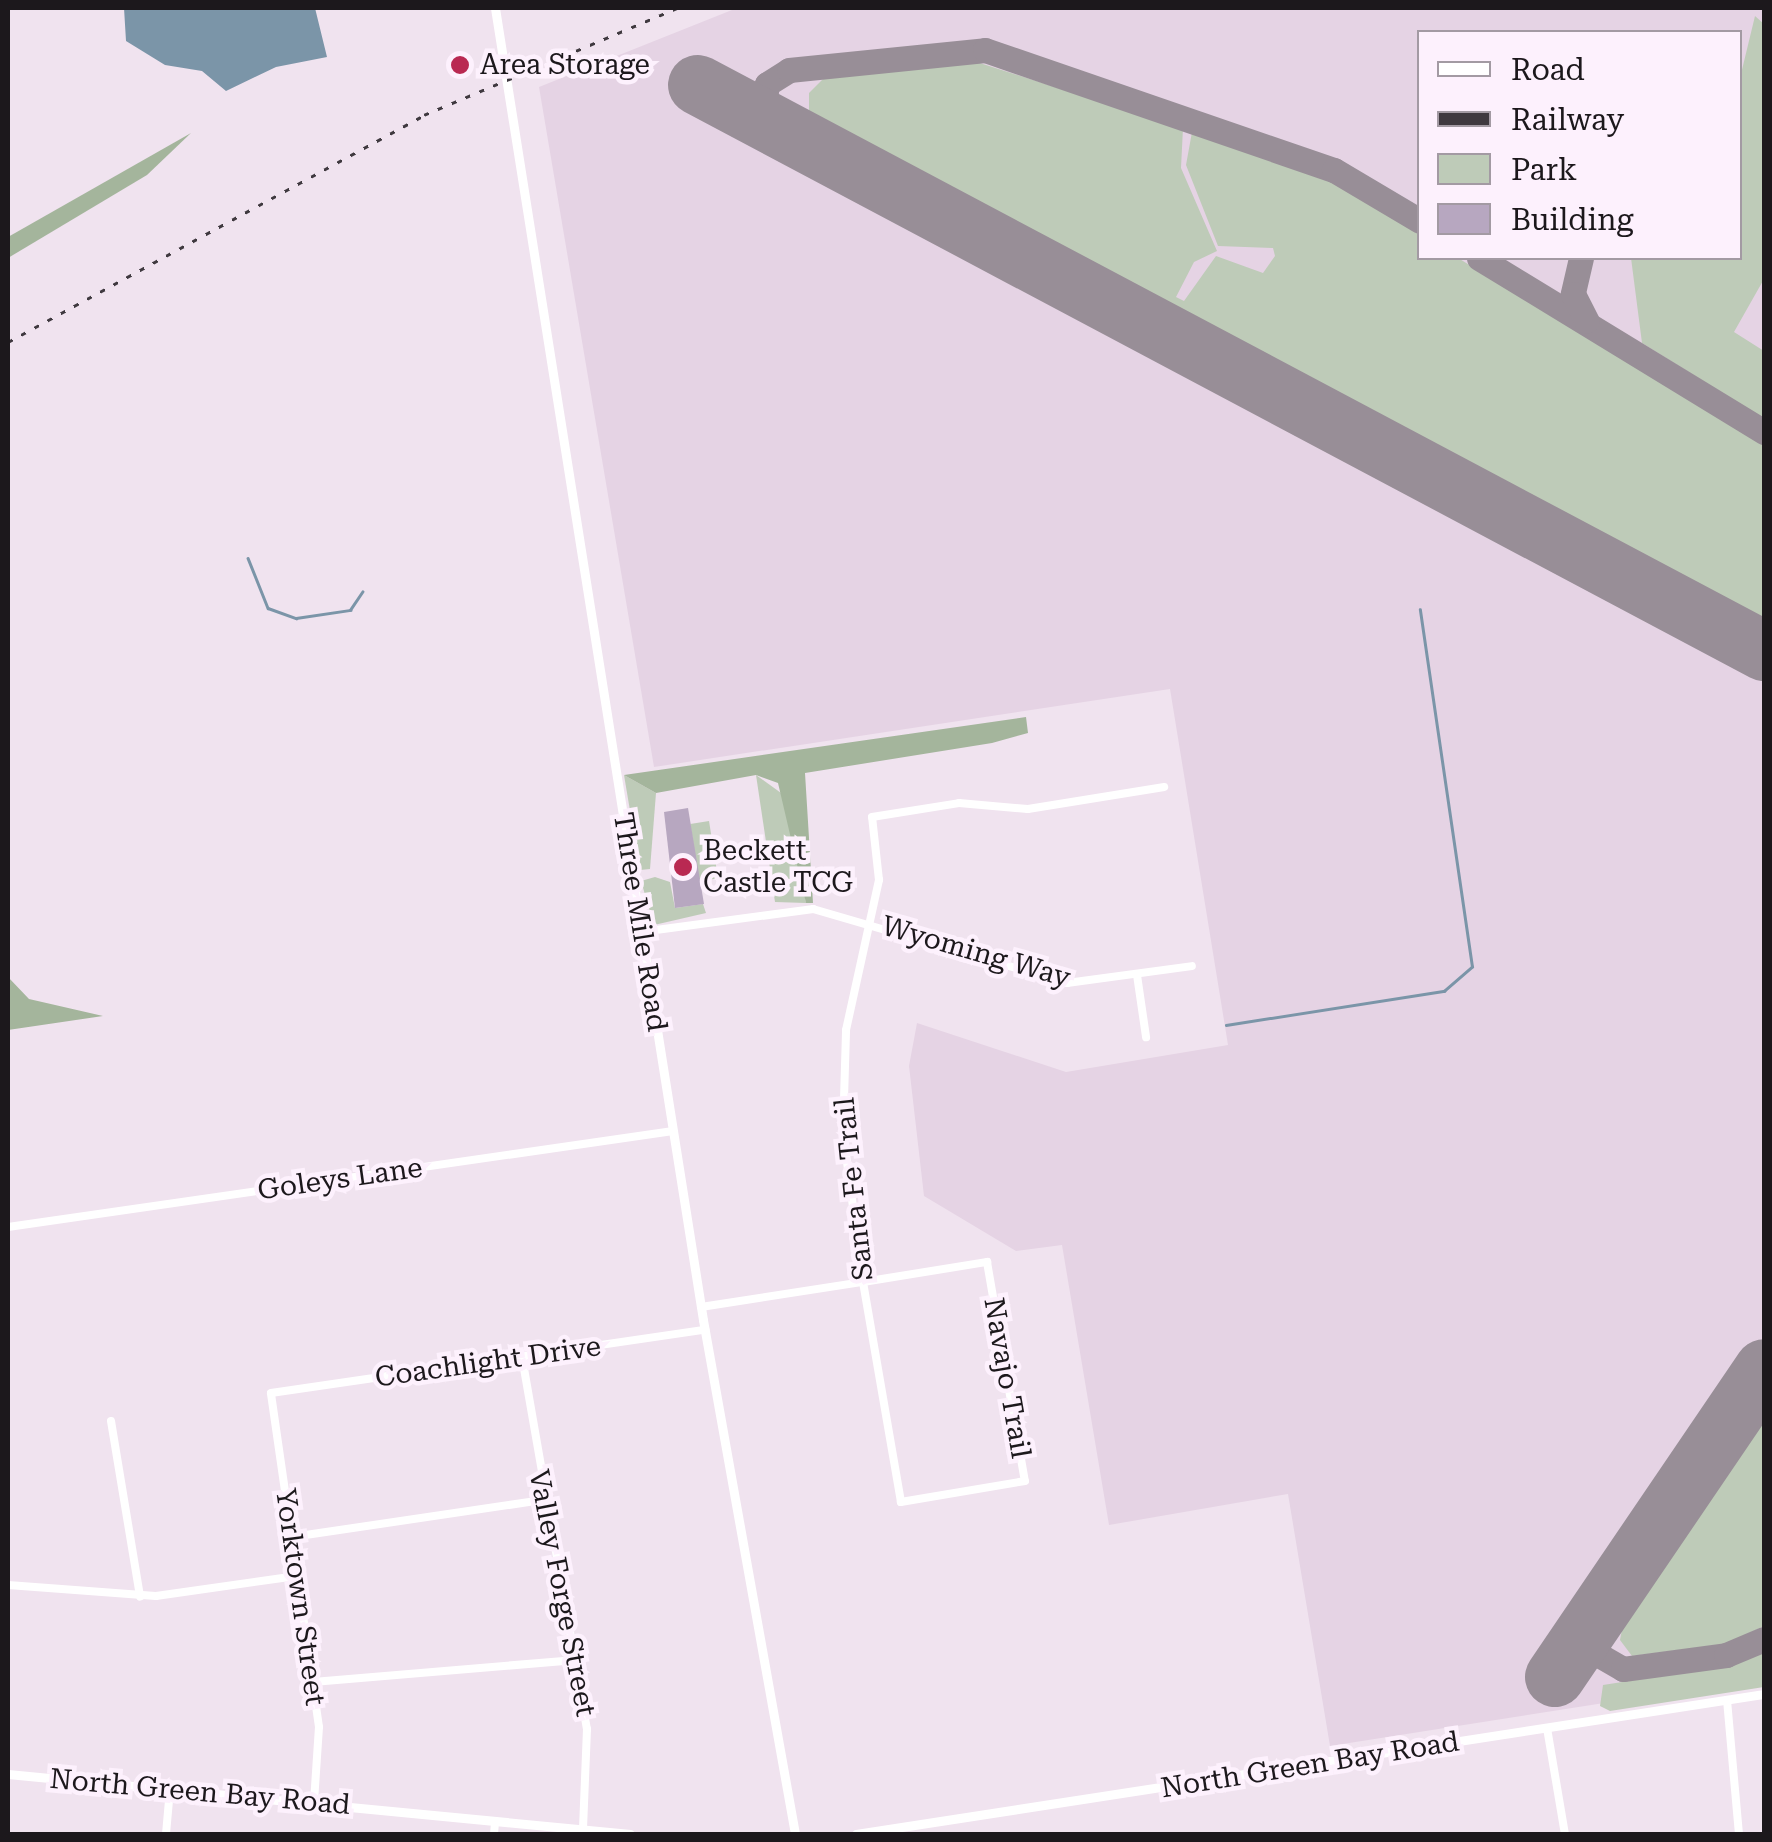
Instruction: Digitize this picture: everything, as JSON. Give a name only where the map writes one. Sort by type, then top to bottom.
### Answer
[{"type":"street","name":"Three Mile Road","points":[[495,8],[701,1307],[795,1834]]},
{"type":"street","name":"Santa Fe Trail","points":[[901,1502],[864,1282],[842,1100],[878,880],[872,817],[959,804],[1021,810],[1164,788]]},
{"type":"street","name":"Wyoming Way","points":[[642,932],[794,909],[871,921],[1054,980],[1137,975],[1192,966]]},
{"type":"street","points":[[1137,975],[1146,1037]]},
{"type":"street","name":"Goleys Lane","points":[[8,1227],[673,1131]]},
{"type":"street","name":"Navajo Trail","points":[[864,1282],[987,1262],[1026,1481],[901,1502]]},
{"type":"street","points":[[701,1307],[864,1282]]},
{"type":"street","name":"Coachlight Drive","points":[[271,1393],[705,1330]]},
{"type":"street","name":"Valley Forge Street","points":[[522,1356],[543,1500],[587,1729],[583,1830]]},
{"type":"street","name":"Yorktown Street","points":[[271,1393],[313,1682],[314,1802]]},
{"type":"street","points":[[112,1421],[140,1596]]},
{"type":"street","points":[[292,1536],[543,1500]]},
{"type":"street","points":[[8,1585],[140,1596],[298,1576]]},
{"type":"street","points":[[313,1682],[573,1660]]},
{"type":"street","name":"North Green Bay Road","points":[[856,1834],[1764,1694]]},
{"type":"street","points":[[1728,1700],[1740,1834]]},
{"type":"street","points":[[1548,1728],[1566,1834]]},
{"type":"street","name":"North Green Bay Road","points":[[8,1774],[630,1834]]},
{"type":"street","points":[[166,1834],[170,1789]]},
{"type":"street","points":[[494,1834],[495,1822]]},
{"type":"shaded area","points":[[737,8],[1764,8],[1764,1678],[1330,1746],[1288,1494],[1109,1525],[1062,1245],[1016,1251],[924,1196],[909,1066],[917,1023],[1066,1072],[1228,1045],[1170,689],[654,767],[539,87]]},
{"type":"green space","points":[[1755,16],[1764,24],[1764,279],[1734,332],[1764,351],[1764,419],[1642,343],[1631,260],[1742,260],[1742,70]]},
{"type":"green space","points":[[961,57],[1183,128],[1181,168],[1217,251],[1194,262],[1176,297],[1184,301],[1216,256],[1263,273],[1275,256],[1273,248],[1218,246],[1186,165],[1192,132],[1338,184],[1417,233],[1417,260],[1461,260],[1764,445],[1764,629],[819,128],[809,114],[809,93],[828,74]]},
{"type":"green space","points":[[191,133],[147,175],[8,258],[8,237]]},
{"type":"green space","points":[[1026,717],[1028,733],[992,743],[805,773],[813,903],[806,903],[778,783],[756,775],[656,793],[624,775]]},
{"type":"green space","points":[[624,775],[656,793],[650,869],[640,870]]},
{"type":"green space","points":[[756,775],[788,798],[806,903],[775,902]]},
{"type":"green space","points":[[709,821],[718,878],[699,881],[690,824]]},
{"type":"green space","points":[[655,877],[670,882],[675,908],[703,904],[706,913],[654,925],[641,881]]},
{"type":"green space","points":[[8,977],[29,999],[103,1016],[8,1030]]},
{"type":"green space","points":[[1764,1401],[1764,1626],[1726,1644],[1632,1656],[1620,1640],[1627,1602]]},
{"type":"green space","points":[[1764,1651],[1764,1687],[1610,1711],[1600,1706],[1603,1685],[1725,1666]]},
{"type":"water","points":[[124,8],[315,8],[327,57],[276,67],[226,91],[202,71],[165,65],[126,41]]},
{"type":"building","name":"Beckett Castle TCG","points":[[688,808],[704,904],[675,908],[664,812]]},
{"type":"waterway","points":[[248,558],[268,608],[296,618],[350,610],[362,592]]},
{"type":"waterway","points":[[1226,1025],[1444,991],[1472,967],[1420,610]]},
{"type":"taxiway","points":[[763,120],[767,84],[789,70],[985,50],[1334,170],[1417,219]]},
{"type":"taxiway","points":[[1482,260],[1764,432]]},
{"type":"taxiway","points":[[1581,260],[1573,294],[1587,321]]},
{"type":"taxiway","points":[[1578,1643],[1623,1669],[1726,1655],[1764,1639]]},
{"type":"runway","points":[[698,85],[1764,651]]},
{"type":"runway","points":[[1555,1677],[1764,1369]]},
{"type":"railway","points":[[8,342],[424,115],[677,8]]},
{"type":"place","name":"Area Storage","points":[[460,65]]},
{"type":"place","name":"Beckett Castle TCG","points":[[683,867]]}]
